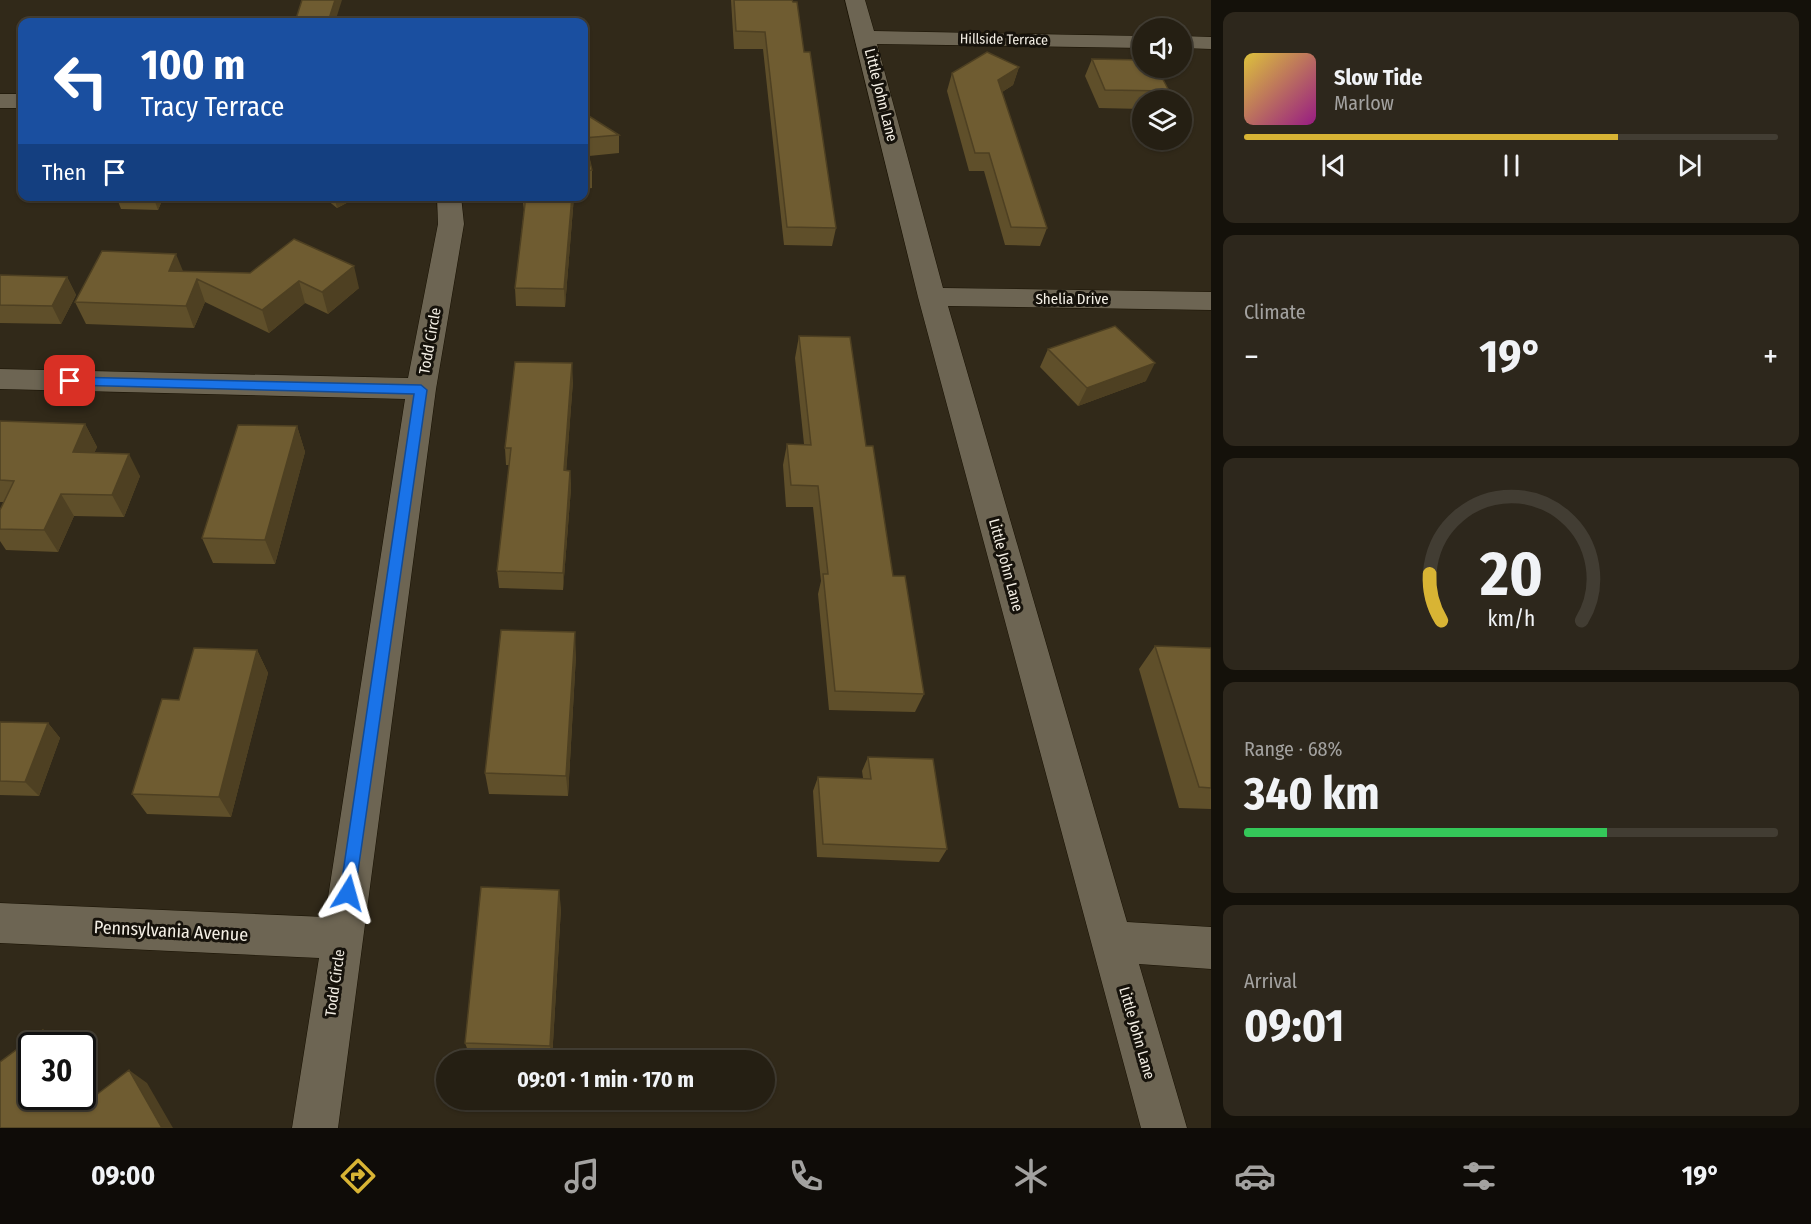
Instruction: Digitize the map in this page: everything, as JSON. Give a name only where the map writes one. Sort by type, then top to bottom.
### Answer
[{"type":"street","name":"Little John Lane","points":[[855,0],[932,297],[1164,1128]]},
{"type":"street","name":"Hillside Terrace","points":[[866,37],[1132,42]]},
{"type":"street","points":[[1192,42],[1211,42]]},
{"type":"street","points":[[0,101],[18,101]]},
{"type":"street","name":"Todd Circle","points":[[315,1128],[421,390],[451,224],[449,201]]},
{"type":"street","name":"Shelia Drive","points":[[932,297],[1211,301]]},
{"type":"street","points":[[0,379],[421,390]]},
{"type":"street","name":"Pennsylvania Avenue","points":[[0,923],[341,938]]},
{"type":"street","points":[[1111,942],[1211,948]]},
{"type":"building","points":[[302,0],[335,0],[329,18],[296,18]]},
{"type":"building","points":[[734,0],[792,0],[797,2],[804,52],[810,52],[836,228],[787,227],[765,32],[736,31]]},
{"type":"building","points":[[987,52],[1019,67],[998,80],[1047,228],[1011,227],[989,153],[975,153],[952,73]]},
{"type":"building","points":[[1092,59],[1132,60],[1132,78],[1162,78],[1168,90],[1132,90],[1105,90]]},
{"type":"building","points":[[588,116],[619,135],[588,138]]},
{"type":"building","points":[[588,154],[592,170],[588,170]]},
{"type":"building","points":[[525,201],[572,201],[564,289],[515,288]]},
{"type":"building","points":[[294,239],[354,266],[322,292],[299,281],[262,310],[197,279],[186,306],[75,302],[102,251],[176,254],[169,271],[250,273]]},
{"type":"building","points":[[0,275],[67,277],[52,306],[0,305]]},
{"type":"building","points":[[1115,326],[1155,363],[1087,388],[1048,349]]},
{"type":"building","points":[[799,336],[850,337],[866,446],[873,446],[893,576],[905,576],[924,694],[835,691],[823,574],[828,574],[818,486],[791,485],[787,444],[811,445]]},
{"type":"building","points":[[515,362],[572,363],[564,470],[570,471],[563,573],[497,571],[511,448],[505,448]]},
{"type":"building","points":[[0,421],[85,424],[73,452],[129,454],[112,495],[61,494],[44,530],[0,529],[0,510],[14,481],[0,480]]},
{"type":"building","points":[[238,425],[297,426],[265,540],[202,538]]},
{"type":"building","points":[[501,630],[575,632],[566,776],[485,773]]},
{"type":"building","points":[[1155,646],[1211,648],[1211,788],[1199,787]]},
{"type":"building","points":[[194,648],[257,650],[219,797],[132,794],[162,699],[179,700]]},
{"type":"building","points":[[0,722],[48,723],[25,782],[0,781]]},
{"type":"building","points":[[868,757],[933,759],[947,849],[823,844],[818,777],[871,779]]},
{"type":"building","points":[[481,887],[559,890],[550,1046],[465,1043]]},
{"type":"building","points":[[18,1049],[18,1110],[96,1110],[96,1095],[129,1070],[162,1128],[0,1128],[0,1062]]},
{"type":"route","points":[[70,381],[421,390],[348,893]]}]
